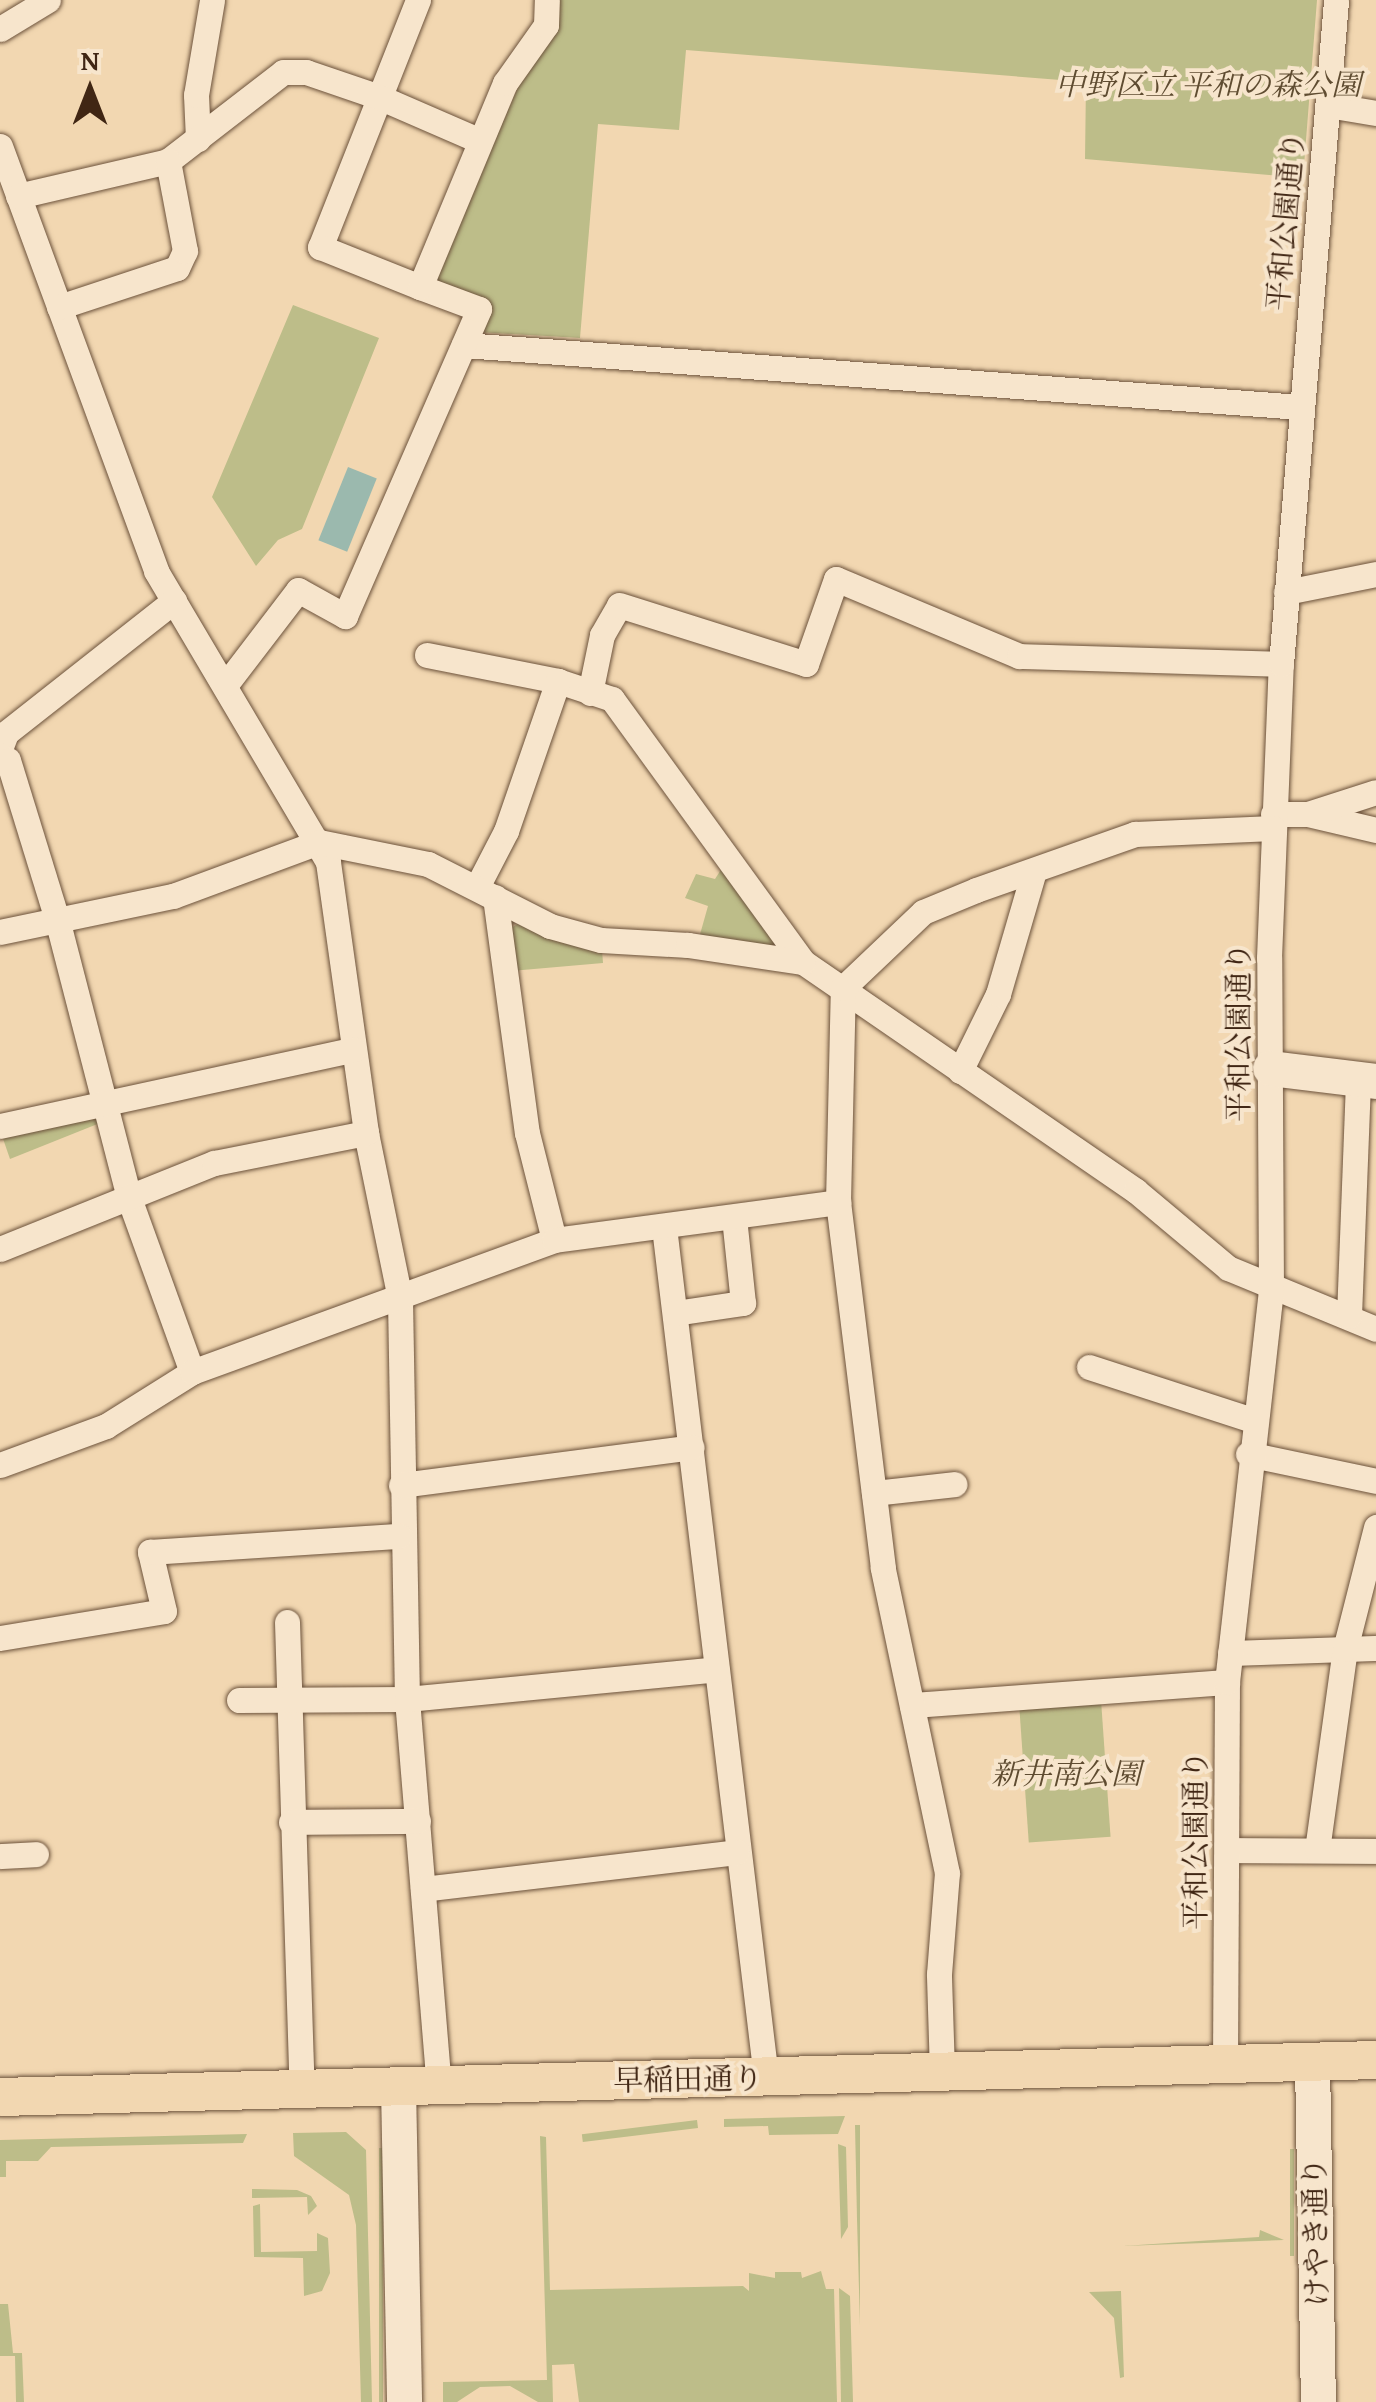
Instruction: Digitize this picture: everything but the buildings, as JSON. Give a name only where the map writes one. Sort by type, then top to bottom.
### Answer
[{"type":"main road","name":"早稲田通り","points":[[0,2097],[1376,2060]]},
{"type":"street","points":[[0,28],[48,0]]},
{"type":"street","points":[[198,139],[196,95],[212,0]]},
{"type":"street","points":[[227,683],[298,590],[345,616],[479,309],[320,247],[418,0]]},
{"type":"street","points":[[420,287],[505,83],[546,25],[547,0]]},
{"type":"street","name":"平和公園通り","points":[[1225,2064],[1227,1682],[1248,1454],[1272,1291],[1273,821],[1281,664],[1336,0]]},
{"type":"street","points":[[18,196],[168,162],[282,72],[306,72],[379,97],[478,140]]},
{"type":"street","points":[[1328,105],[1376,113]]},
{"type":"street","points":[[0,146],[144,544],[328,862],[366,1133],[400,1300],[399,1536],[407,1700],[439,2085]]},
{"type":"street","points":[[59,307],[177,268],[185,251],[168,162]]},
{"type":"street","points":[[464,344],[1301,407]]},
{"type":"street","points":[[1286,592],[1376,574]]},
{"type":"street","points":[[590,693],[602,635],[619,606],[806,664],[836,578],[1018,656],[1281,664]]},
{"type":"street","points":[[174,601],[2,742],[58,922],[129,1198],[192,1372]]},
{"type":"street","points":[[427,655],[558,681],[612,699],[635,723],[661,769],[803,962],[1136,1190],[1228,1268],[1272,1291],[1376,1329]]},
{"type":"street","points":[[554,1240],[527,1134],[486,892],[558,681]]},
{"type":"street","points":[[942,2072],[939,1974],[947,1873],[874,1493],[838,1202],[843,988],[922,912],[1164,828],[1273,821],[1376,792]]},
{"type":"street","points":[[1308,814],[1376,830]]},
{"type":"street","points":[[0,932],[173,896],[319,842],[383,850],[486,892],[550,926],[601,940],[688,945],[803,962]]},
{"type":"street","points":[[960,1071],[998,994],[1034,871]]},
{"type":"street","points":[[0,1126],[353,1050]]},
{"type":"street","points":[[1270,1068],[1367,1080],[1349,1316]]},
{"type":"street","points":[[0,1249],[214,1163],[366,1133]]},
{"type":"street","points":[[0,1465],[106,1426],[192,1372],[400,1300],[554,1240],[838,1202]]},
{"type":"street","points":[[675,1312],[743,1303],[734,1217]]},
{"type":"street","points":[[664,1226],[766,2076]]},
{"type":"street","points":[[1089,1367],[1252,1420]]},
{"type":"street","points":[[401,1485],[692,1447]]},
{"type":"street","points":[[1248,1454],[1376,1481]]},
{"type":"street","points":[[874,1493],[955,1484]]},
{"type":"street","points":[[1316,1850],[1344,1649],[1376,1527]]},
{"type":"street","points":[[1,1634],[164,1611],[150,1552],[399,1536]]},
{"type":"street","points":[[287,1622],[302,2089]]},
{"type":"street","points":[[1230,1653],[1376,1648]]},
{"type":"street","points":[[239,1700],[407,1700],[717,1669]]},
{"type":"street","points":[[912,1705],[1227,1682]]},
{"type":"street","points":[[291,1822],[418,1822]]},
{"type":"street","points":[[1229,1850],[1376,1850]]},
{"type":"street","points":[[422,1889],[738,1852]]},
{"type":"street","points":[[0,1856],[36,1854]]},
{"type":"street","name":"けやき通り","points":[[1312,2062],[1318,2402]]},
{"type":"street","points":[[398,2086],[404,2402]]},
{"type":"green space","name":"中野区立 平和の森公園","points":[[556,0],[1317,0],[1303,178],[1085,159],[1086,82],[686,50],[679,130],[598,124],[580,338],[478,332],[432,284]]},
{"type":"green space","points":[[293,305],[379,338],[302,529],[278,540],[256,566],[212,497]]},
{"type":"green space","points":[[724,865],[786,947],[699,938],[708,906],[685,898],[696,874],[715,879]]},
{"type":"green space","points":[[524,920],[602,950],[603,963],[511,971],[505,932]]},
{"type":"green space","points":[[102,1106],[105,1121],[10,1159],[0,1130]]},
{"type":"green space","name":"新井南公園","points":[[1101,1700],[1111,1837],[1029,1842],[1019,1706]]},
{"type":"green space","points":[[845,2116],[838,2134],[769,2135],[768,2126],[724,2127],[724,2119]]},
{"type":"green space","points":[[697,2120],[698,2128],[583,2142],[582,2134]]},
{"type":"green space","points":[[855,2125],[860,2125],[860,2325],[857,2219]]},
{"type":"green space","points":[[346,2132],[366,2150],[372,2402],[361,2402],[356,2225],[349,2195],[294,2156],[293,2133]]},
{"type":"green space","points":[[247,2134],[243,2143],[51,2147],[38,2161],[6,2161],[6,2177],[0,2177],[0,2140]]},
{"type":"green space","points":[[540,2136],[546,2137],[550,2290],[743,2286],[749,2291],[749,2273],[775,2278],[775,2272],[801,2272],[802,2278],[821,2271],[826,2289],[834,2289],[837,2402],[579,2402],[574,2364],[552,2365],[553,2402],[538,2402],[510,2386],[480,2387],[457,2402],[443,2402],[443,2382],[547,2380]]},
{"type":"green space","points":[[838,2144],[846,2147],[848,2227],[841,2239]]},
{"type":"green space","points":[[379,2148],[383,2148],[383,2402],[379,2402]]},
{"type":"green space","points":[[1290,2149],[1294,2149],[1294,2256],[1290,2256]]},
{"type":"green space","points":[[252,2189],[297,2190],[311,2196],[317,2206],[308,2215],[307,2197],[252,2198]]},
{"type":"green space","points":[[260,2204],[261,2252],[317,2251],[317,2233],[328,2238],[330,2273],[322,2291],[304,2296],[303,2258],[254,2257],[253,2206]]},
{"type":"green space","points":[[1260,2230],[1284,2240],[1123,2246],[1259,2237]]},
{"type":"green space","points":[[839,2288],[850,2296],[853,2402],[841,2402]]},
{"type":"green space","points":[[1121,2291],[1124,2377],[1120,2378],[1114,2318],[1089,2292]]},
{"type":"green space","points":[[0,2304],[8,2304],[13,2353],[22,2353],[24,2402],[16,2402],[15,2356],[0,2356]]},
{"type":"water","points":[[348,467],[377,479],[347,552],[318,540]]}]
